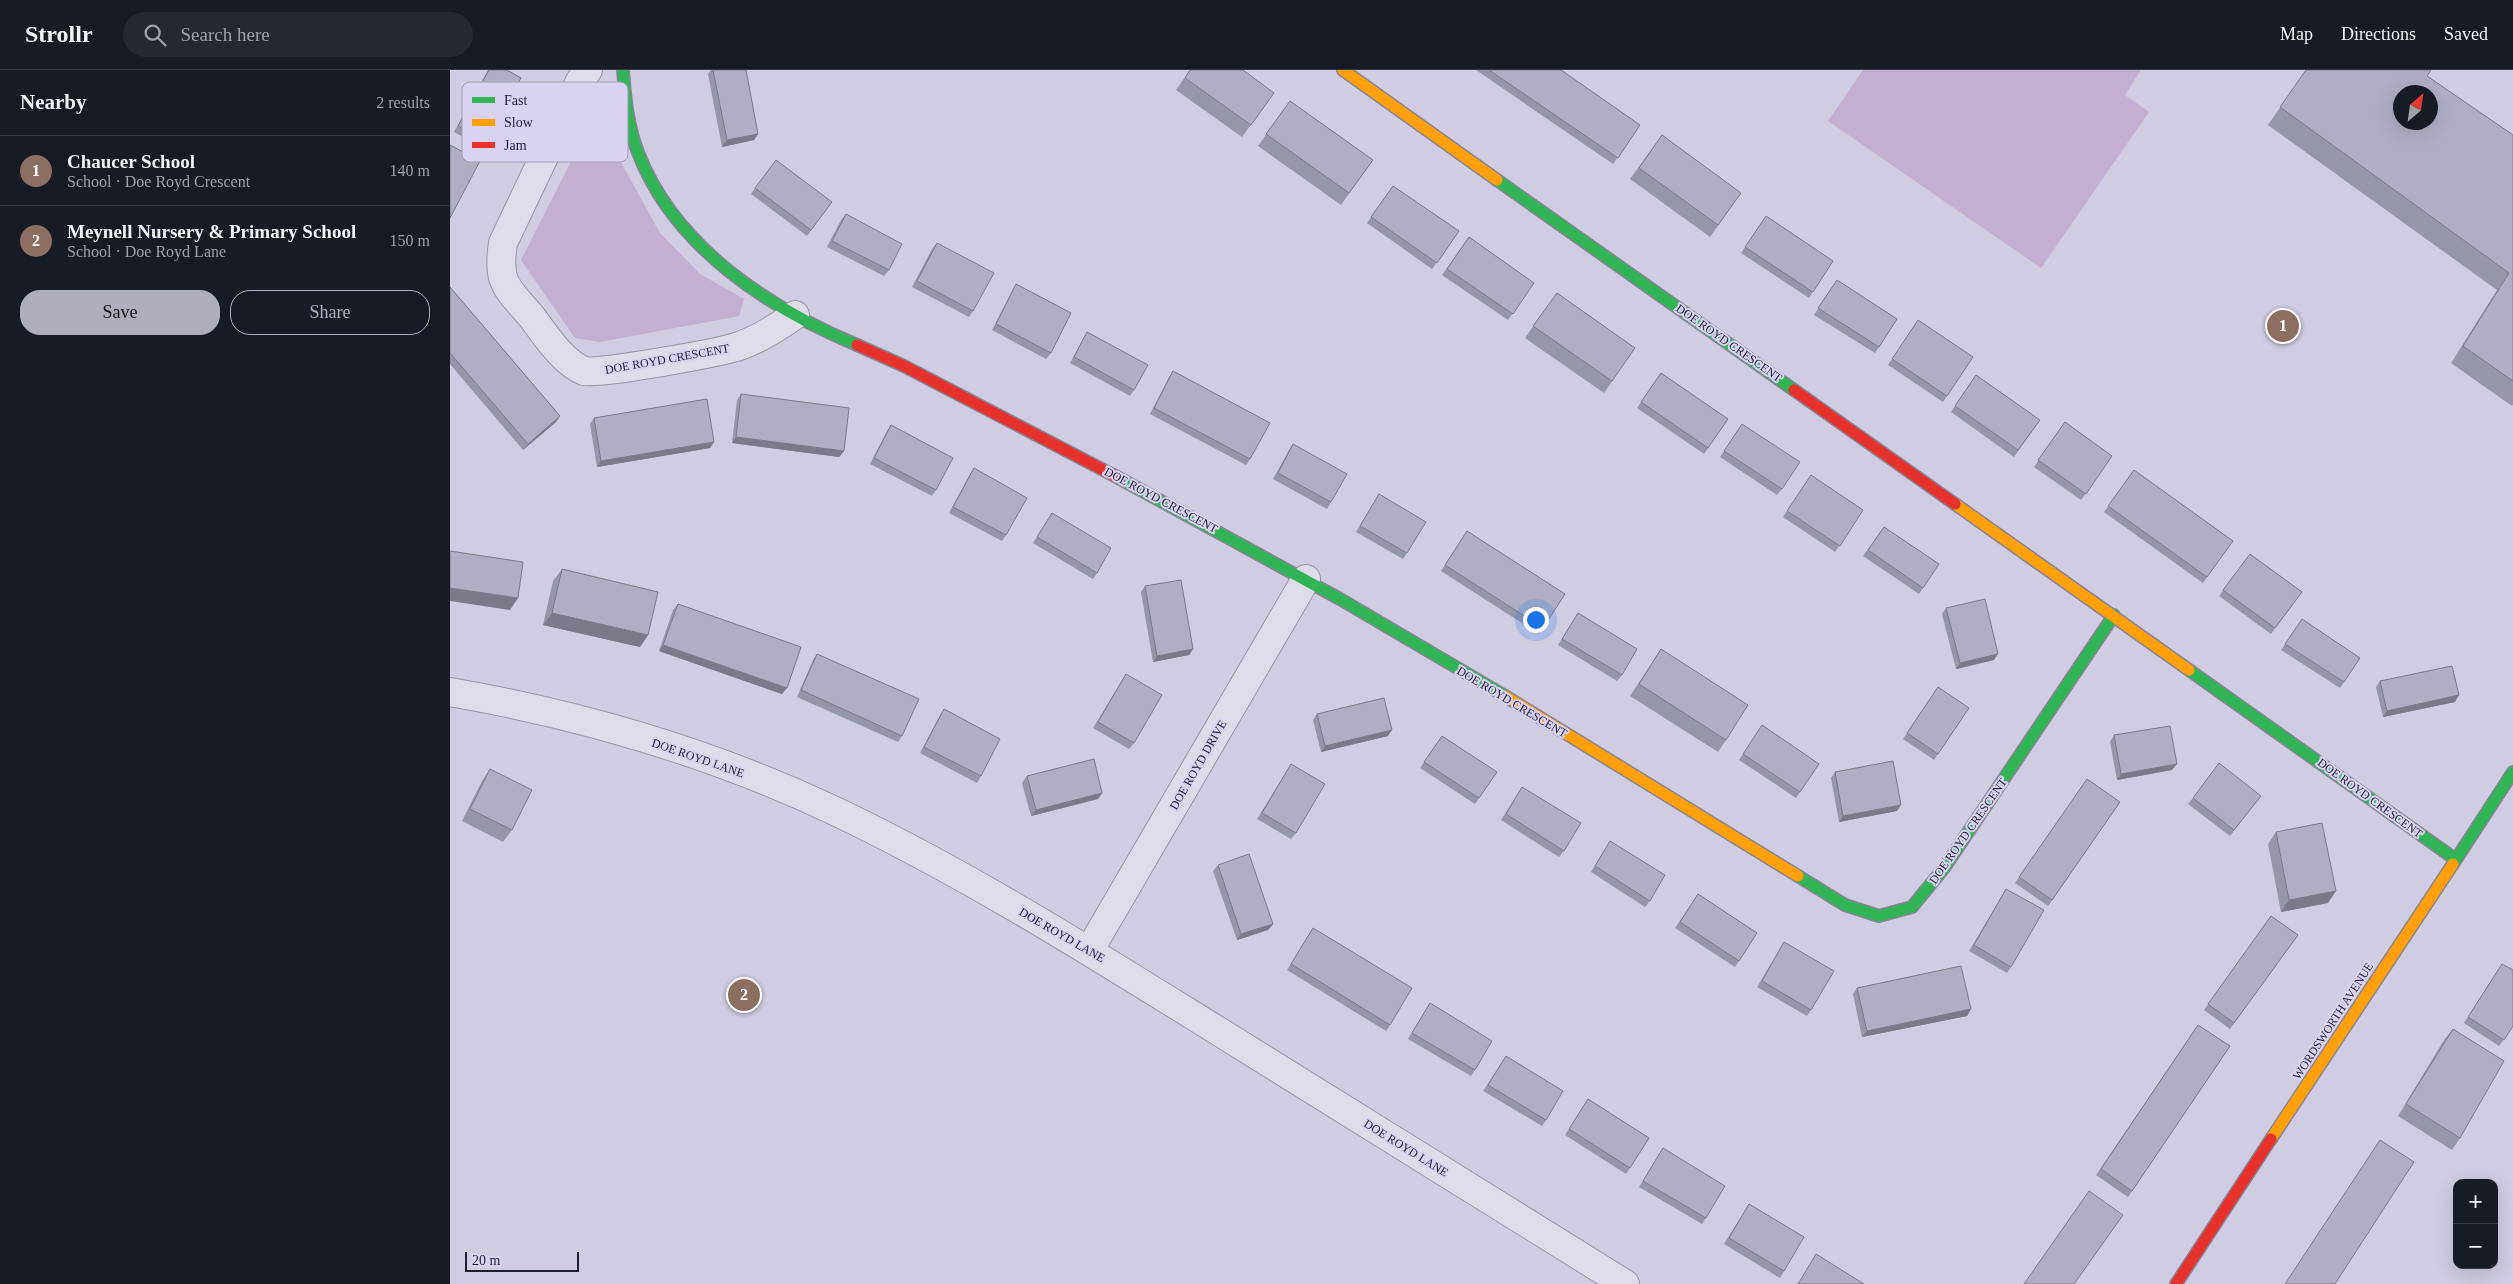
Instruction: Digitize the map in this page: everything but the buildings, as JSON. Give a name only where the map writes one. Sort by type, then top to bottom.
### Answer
[{"type":"street","name":"DOE ROYD CRESCENT","points":[[580,82],[588,70]]},
{"type":"street","name":"DOE ROYD CRESCENT","points":[[1343,70],[2114,615],[2455,859]]},
{"type":"street","name":"DOE ROYD CRESCENT","points":[[628,114],[633,142],[655,192],[686,232],[724,267],[794,315],[875,352],[1011,420],[1306,579],[1845,905],[1879,916],[1912,907],[1944,868],[2114,615]]},
{"type":"street","name":"DOE ROYD CRESCENT","points":[[542,162],[503,243],[500,266],[505,286],[568,360],[585,372],[612,371],[740,346],[774,330],[794,315]]},
{"type":"street","name":"DOE ROYD DRIVE","points":[[1089,950],[1306,579]]},
{"type":"street","name":"DOE ROYD LANE","points":[[450,692],[506,702],[612,729],[731,768],[835,811],[949,869],[1089,950],[1625,1284]]},
{"type":"street","name":"WORDSWORTH AVENUE","points":[[2176,1284],[2513,772]]},
{"type":"shaded area","points":[[1863,70],[2141,70],[2125,95],[2149,112],[2041,268],[1828,121]]},
{"type":"shaded area","points":[[571,162],[621,162],[660,233],[700,274],[744,299],[739,316],[600,342],[575,338],[521,260]]},
{"type":"traffic: fast","points":[[623,70],[624,82]]},
{"type":"traffic: fast","points":[[628,113],[635,145],[655,188],[676,219],[701,246],[729,271],[759,293],[791,313],[857,345]]},
{"type":"traffic: fast","points":[[1497,180],[1794,390]]},
{"type":"traffic: fast","points":[[1115,476],[1340,599],[1505,696]]},
{"type":"traffic: fast","points":[[1798,876],[1845,905],[1879,916],[1912,907],[1944,868],[2114,615]]},
{"type":"traffic: fast","points":[[2189,670],[2455,859]]},
{"type":"traffic: fast","points":[[2453,864],[2513,772]]},
{"type":"traffic: slow","points":[[1343,70],[1497,180]]},
{"type":"traffic: slow","points":[[1955,504],[2189,670]]},
{"type":"traffic: slow","points":[[1505,696],[1798,876]]},
{"type":"traffic: slow","points":[[2271,1139],[2453,864]]},
{"type":"traffic: jam","points":[[857,345],[904,366],[1115,476]]},
{"type":"traffic: jam","points":[[1794,390],[1955,504]]},
{"type":"traffic: jam","points":[[2176,1284],[2271,1139]]},
{"type":"place","name":"Chaucer School","points":[[2283,326]]},
{"type":"place","name":"Meynell Nursery & Primary School","points":[[744,995]]}]
